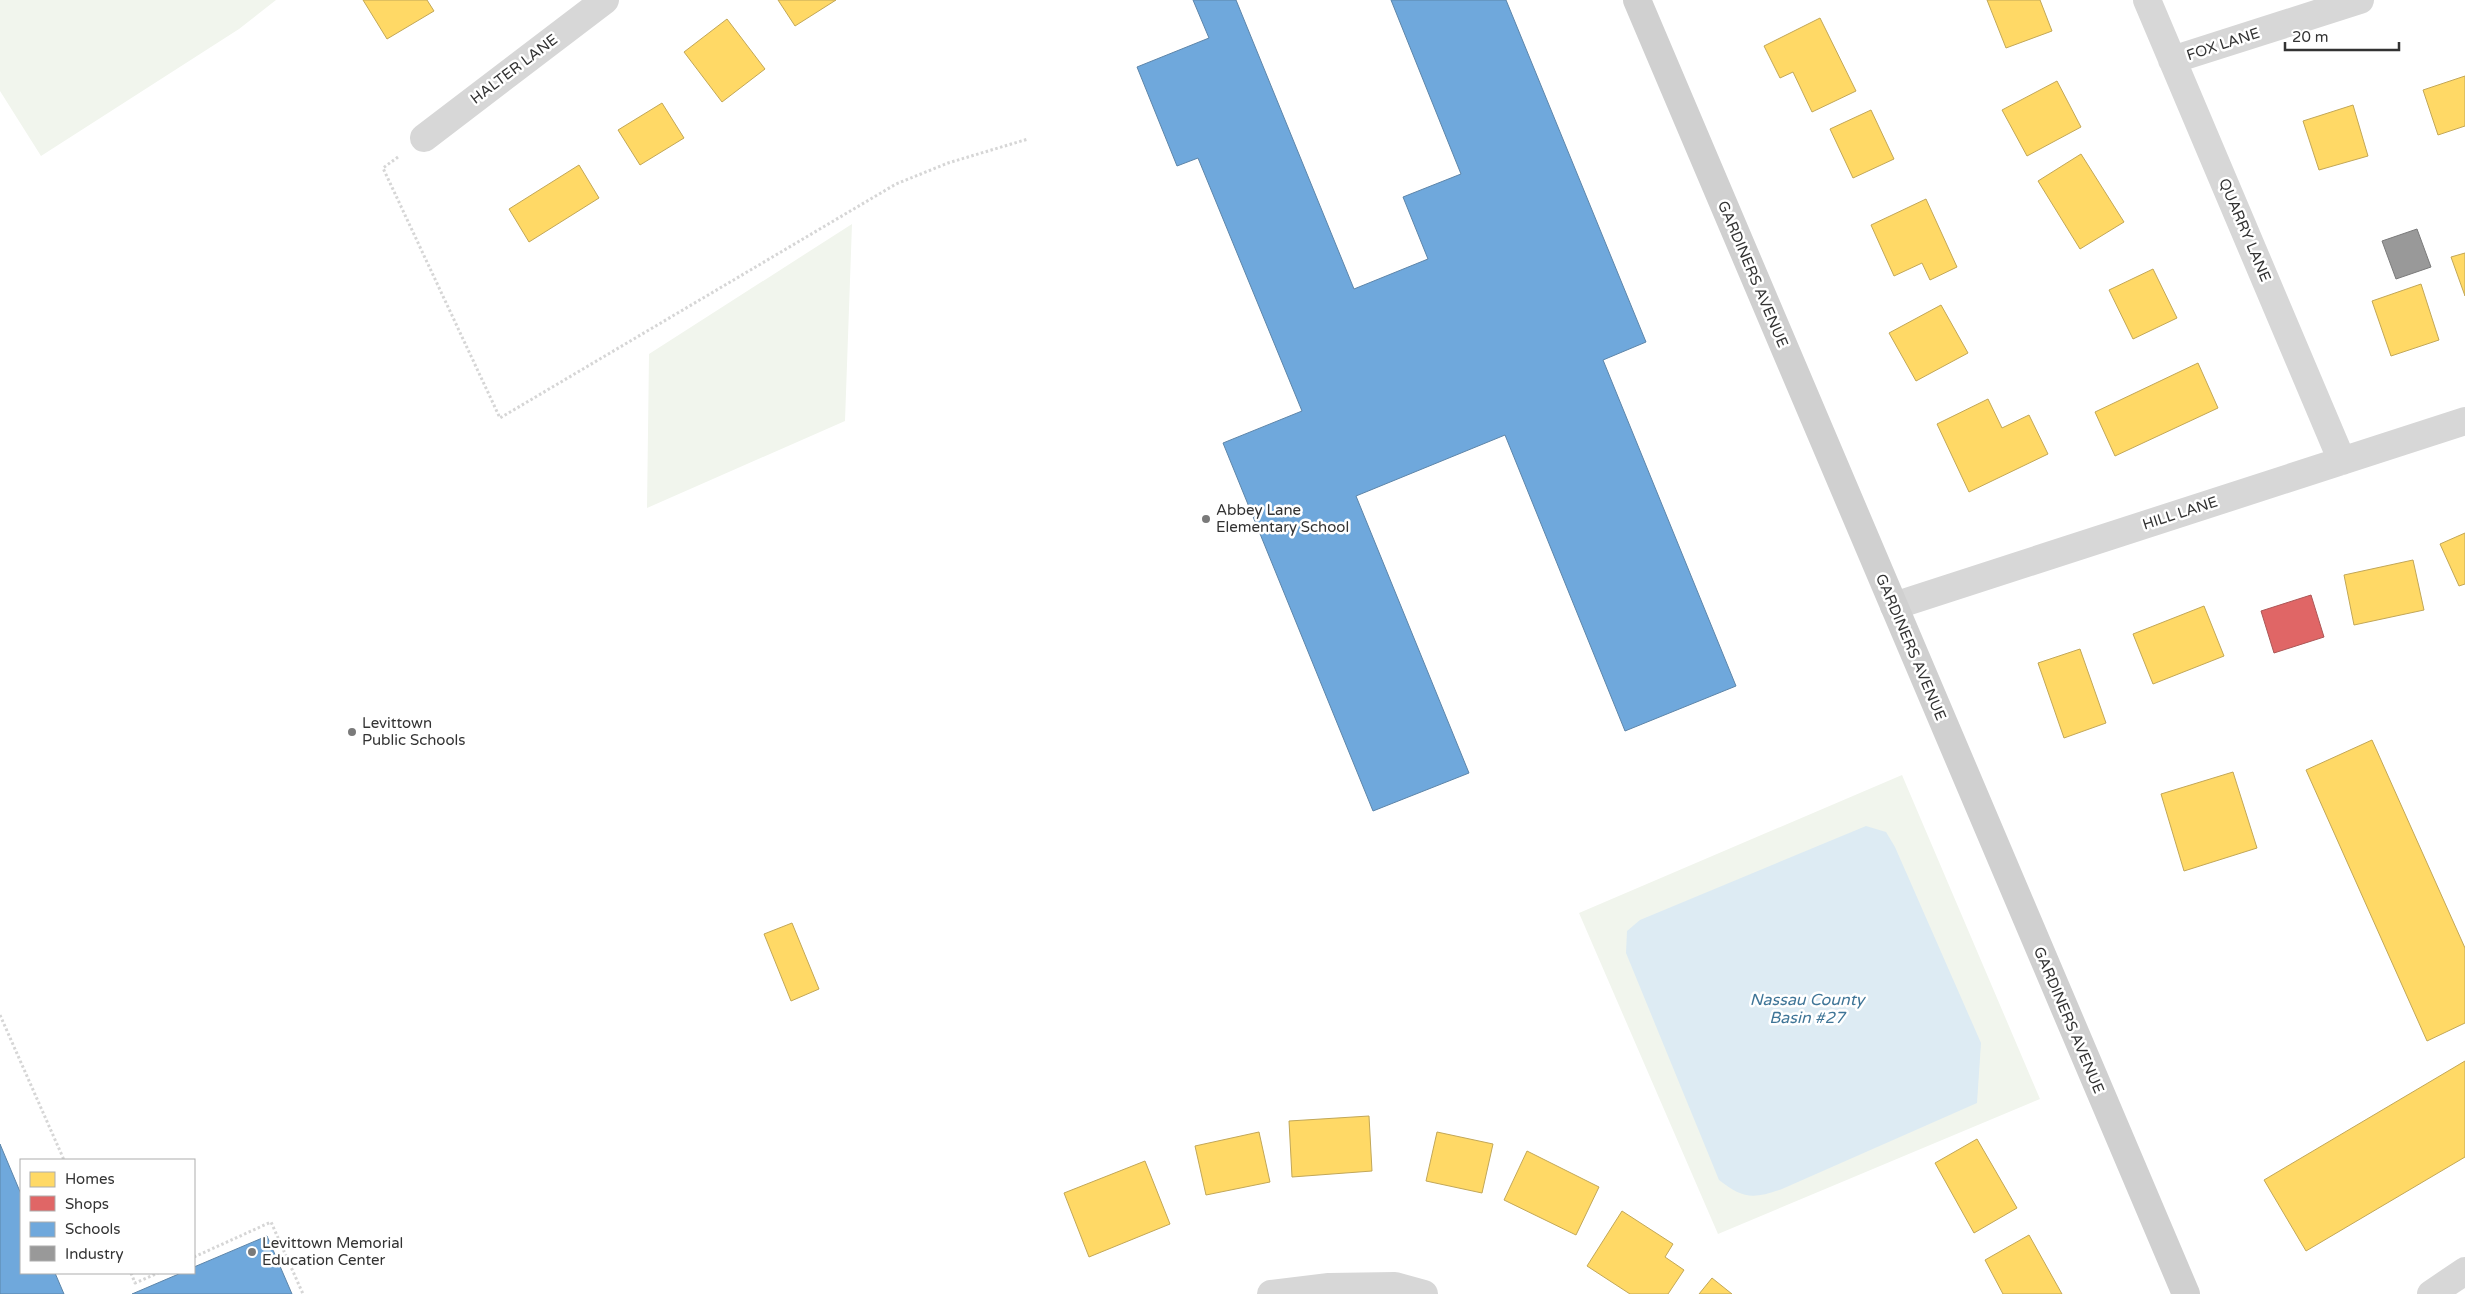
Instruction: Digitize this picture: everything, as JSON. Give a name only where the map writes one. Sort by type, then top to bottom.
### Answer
[{"type":"main road","name":"GARDINERS AVENUE","points":[[1637,0],[2186,1294]]},
{"type":"street","name":"HALTER LANE","points":[[424,138],[605,0]]},
{"type":"street","name":"QUARRY LANE","points":[[2147,0],[2342,461]]},
{"type":"street","name":"FOX LANE","points":[[2172,60],[2360,0]]},
{"type":"street","name":"HILL LANE","points":[[1894,606],[2465,422]]},
{"type":"street","points":[[2432,1294],[2465,1271]]},
{"type":"street","points":[[1270,1294],[1328,1287],[1395,1286],[1424,1294]]},
{"type":"path","points":[[424,138],[383,168],[500,418],[896,184],[948,163],[1028,139]]},
{"type":"path","points":[[0,1015],[64,1159]]},
{"type":"path","points":[[195,1257],[271,1222],[303,1294]]},
{"type":"path","points":[[131,1274],[135,1283],[156,1274]]},
{"type":"shaded area","points":[[0,0],[276,0],[239,29],[41,156],[0,91]]},
{"type":"shaded area","points":[[852,224],[845,421],[647,508],[649,354]]},
{"type":"shaded area","name":"Nassau County Basin #27","points":[[1902,775],[2040,1099],[1718,1234],[1579,913]]},
{"type":"water","name":"Nassau County Basin #27","points":[[1866,826],[1886,832],[1895,847],[1981,1043],[1977,1103],[1782,1189],[1756,1196],[1742,1194],[1719,1180],[1626,953],[1627,931],[1640,920]]},
{"type":"building: Homes","points":[[363,0],[427,0],[434,11],[387,39]]},
{"type":"building: Homes","points":[[778,0],[836,0],[795,26]]},
{"type":"building: Homes","points":[[1987,0],[2040,0],[2052,31],[2006,48]]},
{"type":"building: Homes","points":[[1820,18],[1856,91],[1812,112],[1793,72],[1780,78],[1764,46]]},
{"type":"building: Homes","points":[[727,19],[765,69],[722,102],[684,52]]},
{"type":"building: Homes","points":[[2465,76],[2465,126],[2438,135],[2423,90]]},
{"type":"building: Homes","points":[[2057,81],[2081,127],[2027,156],[2002,110]]},
{"type":"building: Homes","points":[[662,103],[684,138],[640,165],[618,130]]},
{"type":"building: Homes","points":[[2353,105],[2368,156],[2319,170],[2303,121]]},
{"type":"building: Homes","points":[[1871,110],[1894,159],[1853,178],[1830,129]]},
{"type":"building: Homes","points":[[2081,154],[2124,222],[2080,249],[2038,181]]},
{"type":"building: Homes","points":[[579,165],[599,198],[529,242],[509,209]]},
{"type":"building: Homes","points":[[1926,199],[1957,267],[1930,280],[1922,263],[1894,276],[1871,225]]},
{"type":"building: Homes","points":[[2465,253],[2465,296],[2451,257]]},
{"type":"building: Homes","points":[[2153,269],[2177,318],[2133,339],[2109,290]]},
{"type":"building: Homes","points":[[2421,284],[2439,340],[2391,356],[2372,301]]},
{"type":"building: Homes","points":[[1941,305],[1968,353],[1916,381],[1889,333]]},
{"type":"building: Homes","points":[[2198,363],[2218,408],[2115,456],[2095,412]]},
{"type":"building: Homes","points":[[1988,399],[2002,428],[2029,415],[2048,454],[1969,492],[1937,424]]},
{"type":"building: Homes","points":[[2465,533],[2465,584],[2459,586],[2440,544]]},
{"type":"building: Homes","points":[[2413,560],[2424,610],[2354,625],[2344,575]]},
{"type":"building: Homes","points":[[2204,606],[2224,656],[2153,684],[2133,634]]},
{"type":"building: Homes","points":[[2080,649],[2106,723],[2064,738],[2038,663]]},
{"type":"building: Homes","points":[[2372,740],[2465,948],[2465,1023],[2427,1041],[2306,770]]},
{"type":"building: Homes","points":[[2233,772],[2257,848],[2184,871],[2161,794]]},
{"type":"building: Homes","points":[[792,923],[819,989],[791,1001],[764,934]]},
{"type":"building: Homes","points":[[2465,1061],[2465,1157],[2306,1251],[2264,1180]]},
{"type":"building: Homes","points":[[1369,1116],[1372,1171],[1292,1177],[1289,1121]]},
{"type":"building: Homes","points":[[1259,1132],[1270,1182],[1206,1195],[1195,1146]]},
{"type":"building: Homes","points":[[1437,1132],[1493,1144],[1482,1193],[1426,1181]]},
{"type":"building: Homes","points":[[1977,1139],[2017,1208],[1974,1233],[1935,1163]]},
{"type":"building: Homes","points":[[1527,1151],[1599,1187],[1576,1235],[1504,1200]]},
{"type":"building: Homes","points":[[1145,1161],[1170,1224],[1089,1257],[1064,1193]]},
{"type":"building: Homes","points":[[1622,1211],[1673,1244],[1665,1257],[1684,1270],[1668,1294],[1630,1294],[1587,1266]]},
{"type":"building: Homes","points":[[2029,1235],[2062,1294],[2003,1294],[1985,1260]]},
{"type":"building: Homes","points":[[1712,1278],[1732,1294],[1699,1294]]},
{"type":"building: Shops","points":[[2311,595],[2324,637],[2274,653],[2261,611]]},
{"type":"building: Schools","points":[[1193,0],[1236,0],[1354,289],[1428,259],[1403,197],[1461,174],[1391,0],[1506,0],[1646,342],[1603,360],[1736,686],[1625,731],[1505,435],[1356,496],[1469,773],[1373,811],[1223,443],[1302,411],[1198,158],[1177,166],[1137,67],[1209,38]]},
{"type":"building: Schools","points":[[0,1144],[20,1192],[20,1274],[55,1274],[64,1294],[0,1294]]},
{"type":"building: Schools","name":"Levittown Memorial Education Center","points":[[267,1236],[292,1294],[132,1294],[179,1274],[195,1274],[195,1267]]},
{"type":"building: Industry","points":[[2417,229],[2431,267],[2396,279],[2382,241]]},
{"type":"place","name":"Abbey Lane Elementary School","points":[[1206,519]]},
{"type":"place","name":"Levittown Public Schools","points":[[352,732]]},
{"type":"place","name":"Levittown Memorial Education Center","points":[[252,1252]]}]
